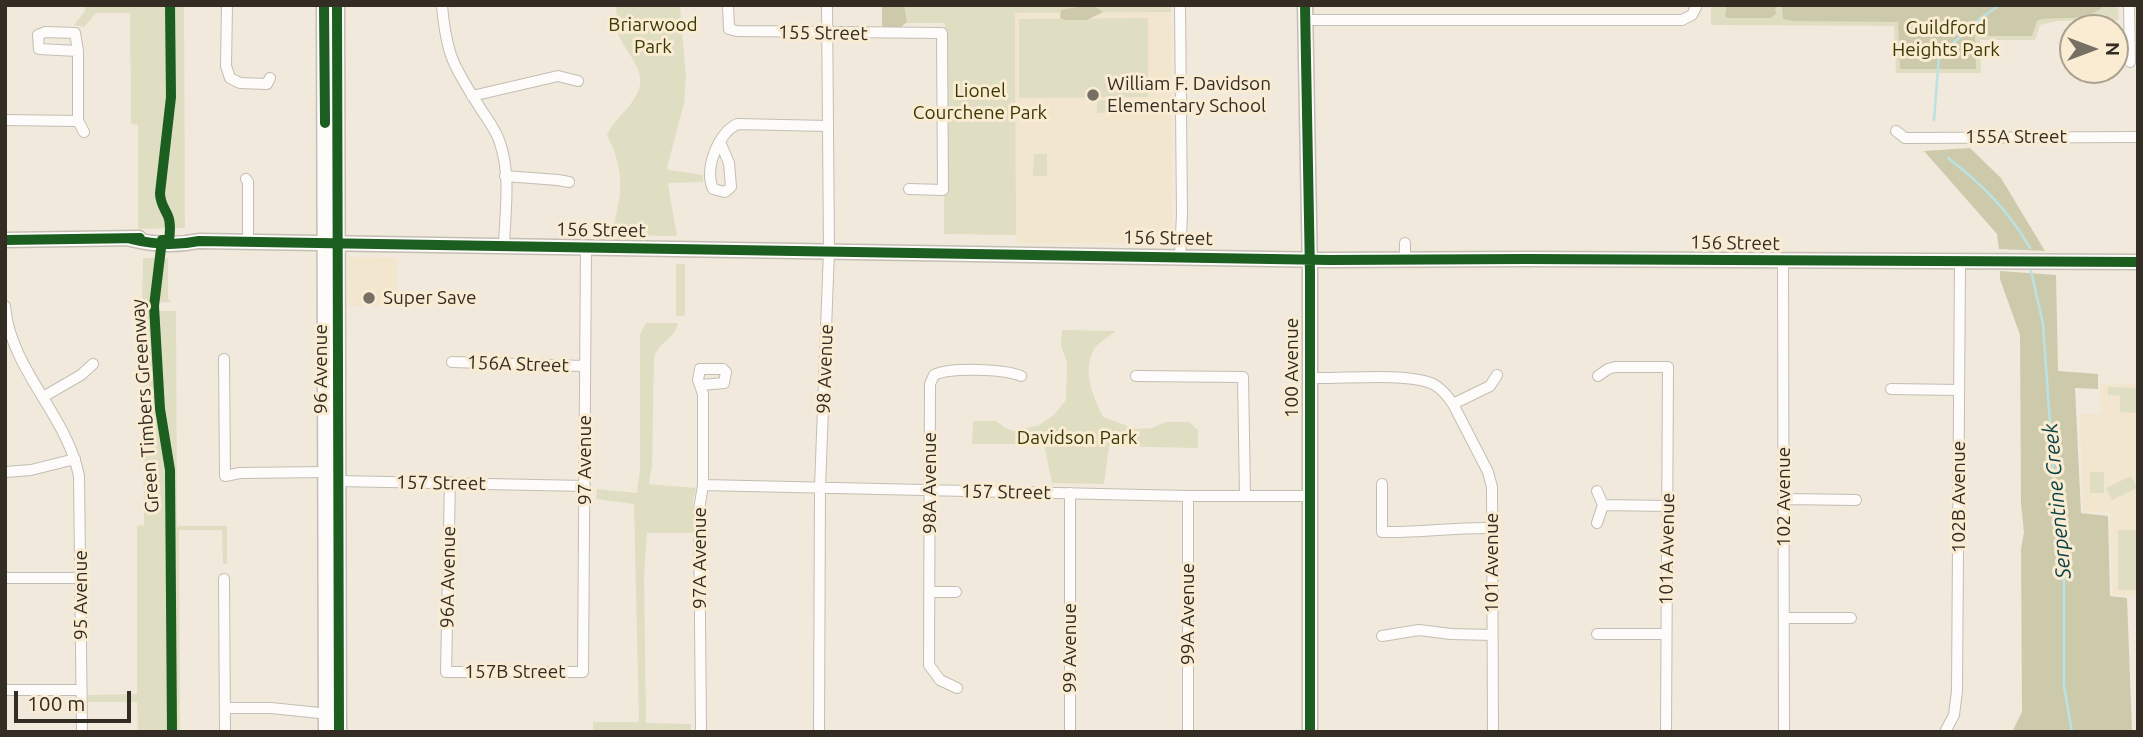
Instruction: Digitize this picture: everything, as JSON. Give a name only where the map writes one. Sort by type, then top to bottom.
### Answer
[{"type":"main road","name":"96 Avenue","points":[[324,5],[331,244],[332,714],[338,732]]},
{"type":"main road","name":"96 Avenue","points":[[331,244],[337,5]]},
{"type":"main road","name":"100 Avenue","points":[[1305,12],[1310,259],[1310,732]]},
{"type":"main road","name":"156 Street","points":[[5,240],[131,239],[155,235],[182,235],[199,241],[248,243],[1310,259],[2138,262]]},
{"type":"main road","name":"96 Avenue","points":[[326,732],[332,714],[338,540],[332,477]]},
{"type":"street","points":[[227,5],[228,75],[240,83],[267,84],[270,78]]},
{"type":"street","points":[[442,5],[448,51],[472,96],[497,134],[503,153],[504,246]]},
{"type":"street","name":"155 Street","points":[[728,5],[728,25],[732,30],[942,33],[943,190],[909,189]]},
{"type":"street","name":"98 Avenue","points":[[819,732],[820,488],[829,250],[827,5]]},
{"type":"street","points":[[1180,5],[1180,256]]},
{"type":"street","points":[[1305,12],[1682,20],[1692,15],[1697,5]]},
{"type":"street","points":[[2129,5],[2130,62]]},
{"type":"street","points":[[78,51],[78,121],[85,132]]},
{"type":"street","points":[[472,96],[558,76],[578,81]]},
{"type":"street","points":[[5,120],[78,121]]},
{"type":"street","points":[[720,142],[728,129],[737,124],[828,126]]},
{"type":"street","name":"155A Street","points":[[1896,131],[1905,138],[2138,136]]},
{"type":"street","points":[[505,176],[569,183]]},
{"type":"street","points":[[246,179],[248,243]]},
{"type":"street","points":[[1405,243],[1405,260]]},
{"type":"street","name":"97 Avenue","points":[[583,672],[586,247]]},
{"type":"street","name":"102 Avenue","points":[[1783,261],[1784,732]]},
{"type":"street","name":"102B Avenue","points":[[1946,731],[1954,715],[1957,691],[1960,262]]},
{"type":"street","name":"95 Avenue","points":[[5,306],[10,347],[43,397],[75,459],[81,483],[82,732]]},
{"type":"street","name":"157 Street","points":[[225,359],[225,476],[240,473],[585,486]]},
{"type":"street","name":"156A Street","points":[[452,362],[584,366]]},
{"type":"street","points":[[43,397],[81,375],[93,364]]},
{"type":"street","name":"101A Avenue","points":[[1598,376],[1615,367],[1668,367],[1666,732]]},
{"type":"street","name":"98A Avenue","points":[[957,688],[940,680],[929,665],[930,387],[934,375],[951,371],[1011,372],[1021,376]]},
{"type":"street","points":[[1310,378],[1416,379],[1438,387],[1453,404],[1490,386],[1497,375]]},
{"type":"street","points":[[1136,376],[1243,377],[1245,496]]},
{"type":"street","name":"97A Avenue","points":[[701,385],[701,732]]},
{"type":"street","points":[[1891,389],[1959,390]]},
{"type":"street","name":"101 Avenue","points":[[1453,404],[1491,479],[1493,732]]},
{"type":"street","points":[[5,472],[31,470],[75,459]]},
{"type":"street","name":"96A Avenue","points":[[446,673],[450,482]]},
{"type":"street","points":[[1382,484],[1382,532],[1416,532],[1447,527],[1492,528]]},
{"type":"street","name":"157 Street","points":[[703,485],[1188,496],[1309,496]]},
{"type":"street","points":[[1597,491],[1603,505],[1597,523]]},
{"type":"street","name":"99 Avenue","points":[[1070,493],[1067,563],[1070,732]]},
{"type":"street","name":"99A Avenue","points":[[1188,496],[1188,732]]},
{"type":"street","points":[[1785,499],[1856,500]]},
{"type":"street","points":[[1603,505],[1668,506]]},
{"type":"street","points":[[5,578],[80,578]]},
{"type":"street","points":[[224,579],[225,732]]},
{"type":"street","points":[[929,592],[956,592]]},
{"type":"street","points":[[1784,618],[1851,618]]},
{"type":"street","points":[[1382,636],[1419,630],[1492,635]]},
{"type":"street","points":[[1597,634],[1665,634]]},
{"type":"street","name":"157B Street","points":[[446,673],[583,672]]},
{"type":"street","points":[[5,690],[81,690]]},
{"type":"street","points":[[225,708],[271,708],[332,714]]},
{"type":"shaded area","name":"William F. Davidson Elementary School","points":[[1171,12],[1172,243],[1016,243],[1015,13]]},
{"type":"shaded area","points":[[348,257],[397,258],[397,306],[347,306]]},
{"type":"shaded area","points":[[2100,383],[2138,384],[2138,595],[2112,595],[2110,513],[2083,512],[2080,414],[2101,414]]},
{"type":"green space","points":[[85,5],[184,5],[185,228],[138,229],[138,125],[131,124],[130,13],[96,13],[84,27],[74,25],[85,11]]},
{"type":"green space","name":"Briarwood Park","points":[[616,5],[680,5],[686,78],[684,103],[667,168],[703,175],[703,182],[668,185],[677,236],[611,235],[620,196],[620,173],[607,135],[632,102],[640,81],[637,67],[618,33]]},
{"type":"green space","points":[[882,5],[904,5],[907,22],[900,28],[884,28]]},
{"type":"green space","name":"Lionel Courchene Park","points":[[886,5],[1171,5],[1171,12],[1015,13],[1016,235],[944,234],[945,23],[895,23]]},
{"type":"green space","name":"Guildford Heights Park","points":[[1711,5],[2118,5],[2119,14],[2059,14],[2059,21],[2040,25],[2035,40],[1980,40],[1981,73],[1896,73],[1894,26],[1711,25]]},
{"type":"green space","points":[[1727,5],[1775,5],[1776,14],[1771,18],[1727,18]]},
{"type":"green space","name":"Guildford Heights Park","points":[[1782,5],[2104,5],[2091,14],[2059,14],[2059,18],[2041,19],[2037,21],[2032,36],[1975,36],[1976,69],[1900,69],[1898,22],[1783,19]]},
{"type":"green space","points":[[1095,7],[1103,12],[1087,20],[1060,18],[1061,10]]},
{"type":"green space","points":[[1148,18],[1148,97],[1019,98],[1019,19]]},
{"type":"green space","points":[[1097,100],[1118,100],[1118,112],[1097,113]]},
{"type":"green space","points":[[1970,148],[2001,178],[2045,251],[1999,249],[1997,234],[1924,151]]},
{"type":"green space","points":[[1034,154],[1047,154],[1047,176],[1033,176]]},
{"type":"green space","points":[[143,258],[168,258],[168,298],[171,302],[142,302]]},
{"type":"green space","points":[[676,264],[685,264],[685,316],[676,316]]},
{"type":"green space","points":[[2000,271],[2056,275],[2058,371],[2098,374],[2098,389],[2075,388],[2081,513],[2108,516],[2110,596],[2127,598],[2132,731],[2138,732],[2012,732],[2022,712],[2021,549],[2024,532],[2021,504],[2020,335],[2000,279]]},
{"type":"green space","points":[[143,311],[176,311],[177,526],[227,526],[227,564],[223,564],[222,530],[179,530],[180,732],[138,732],[137,702],[88,702],[88,695],[137,694],[137,526],[144,525]]},
{"type":"green space","points":[[646,323],[678,323],[674,333],[654,357],[652,465],[649,484],[696,488],[693,500],[693,533],[647,533],[644,576],[646,723],[691,724],[691,732],[593,732],[593,722],[639,722],[634,504],[596,499],[597,489],[637,493],[640,469],[640,335]]},
{"type":"green space","name":"Davidson Park","points":[[1062,330],[1116,331],[1095,348],[1089,365],[1090,383],[1103,417],[1136,429],[1152,428],[1166,422],[1189,422],[1198,430],[1198,448],[1109,446],[1104,484],[1052,483],[1044,444],[972,444],[973,421],[996,421],[1015,431],[1039,425],[1054,415],[1066,400],[1067,363],[1061,346]]},
{"type":"green space","points":[[2108,387],[2138,388],[2138,413],[2120,412],[2120,396],[2108,395]]},
{"type":"green space","points":[[2090,472],[2104,472],[2104,493],[2090,493]]},
{"type":"green space","points":[[2131,476],[2137,488],[2112,500],[2106,488]]},
{"type":"green space","points":[[2118,530],[2138,530],[2138,590],[2118,590]]},
{"type":"waterway","name":"Serpentine Creek","points":[[1934,120],[1939,56],[1981,18],[2000,5]]},
{"type":"waterway","name":"Serpentine Creek","points":[[1948,158],[1994,199],[2030,248]]},
{"type":"waterway","name":"Serpentine Creek","points":[[2031,271],[2043,324],[2064,582],[2064,686],[2072,732]]},
{"type":"cycle path","name":"Green Timbers Greenway","points":[[170,5],[171,97],[160,193],[170,231],[169,240],[162,240],[154,306],[160,409],[170,470],[172,732]]},
{"type":"cycle path","points":[[324,5],[325,123]]},
{"type":"cycle path","points":[[337,5],[339,732]]},
{"type":"cycle path","points":[[1305,5],[1310,273],[1310,732]]},
{"type":"cycle path","points":[[5,240],[140,238]]},
{"type":"cycle path","points":[[131,239],[165,244],[199,241],[1330,260],[2138,262]]},
{"type":"place","name":"William F. Davidson Elementary School","points":[[1093,95]]},
{"type":"place","name":"Super Save","points":[[369,298]]}]
